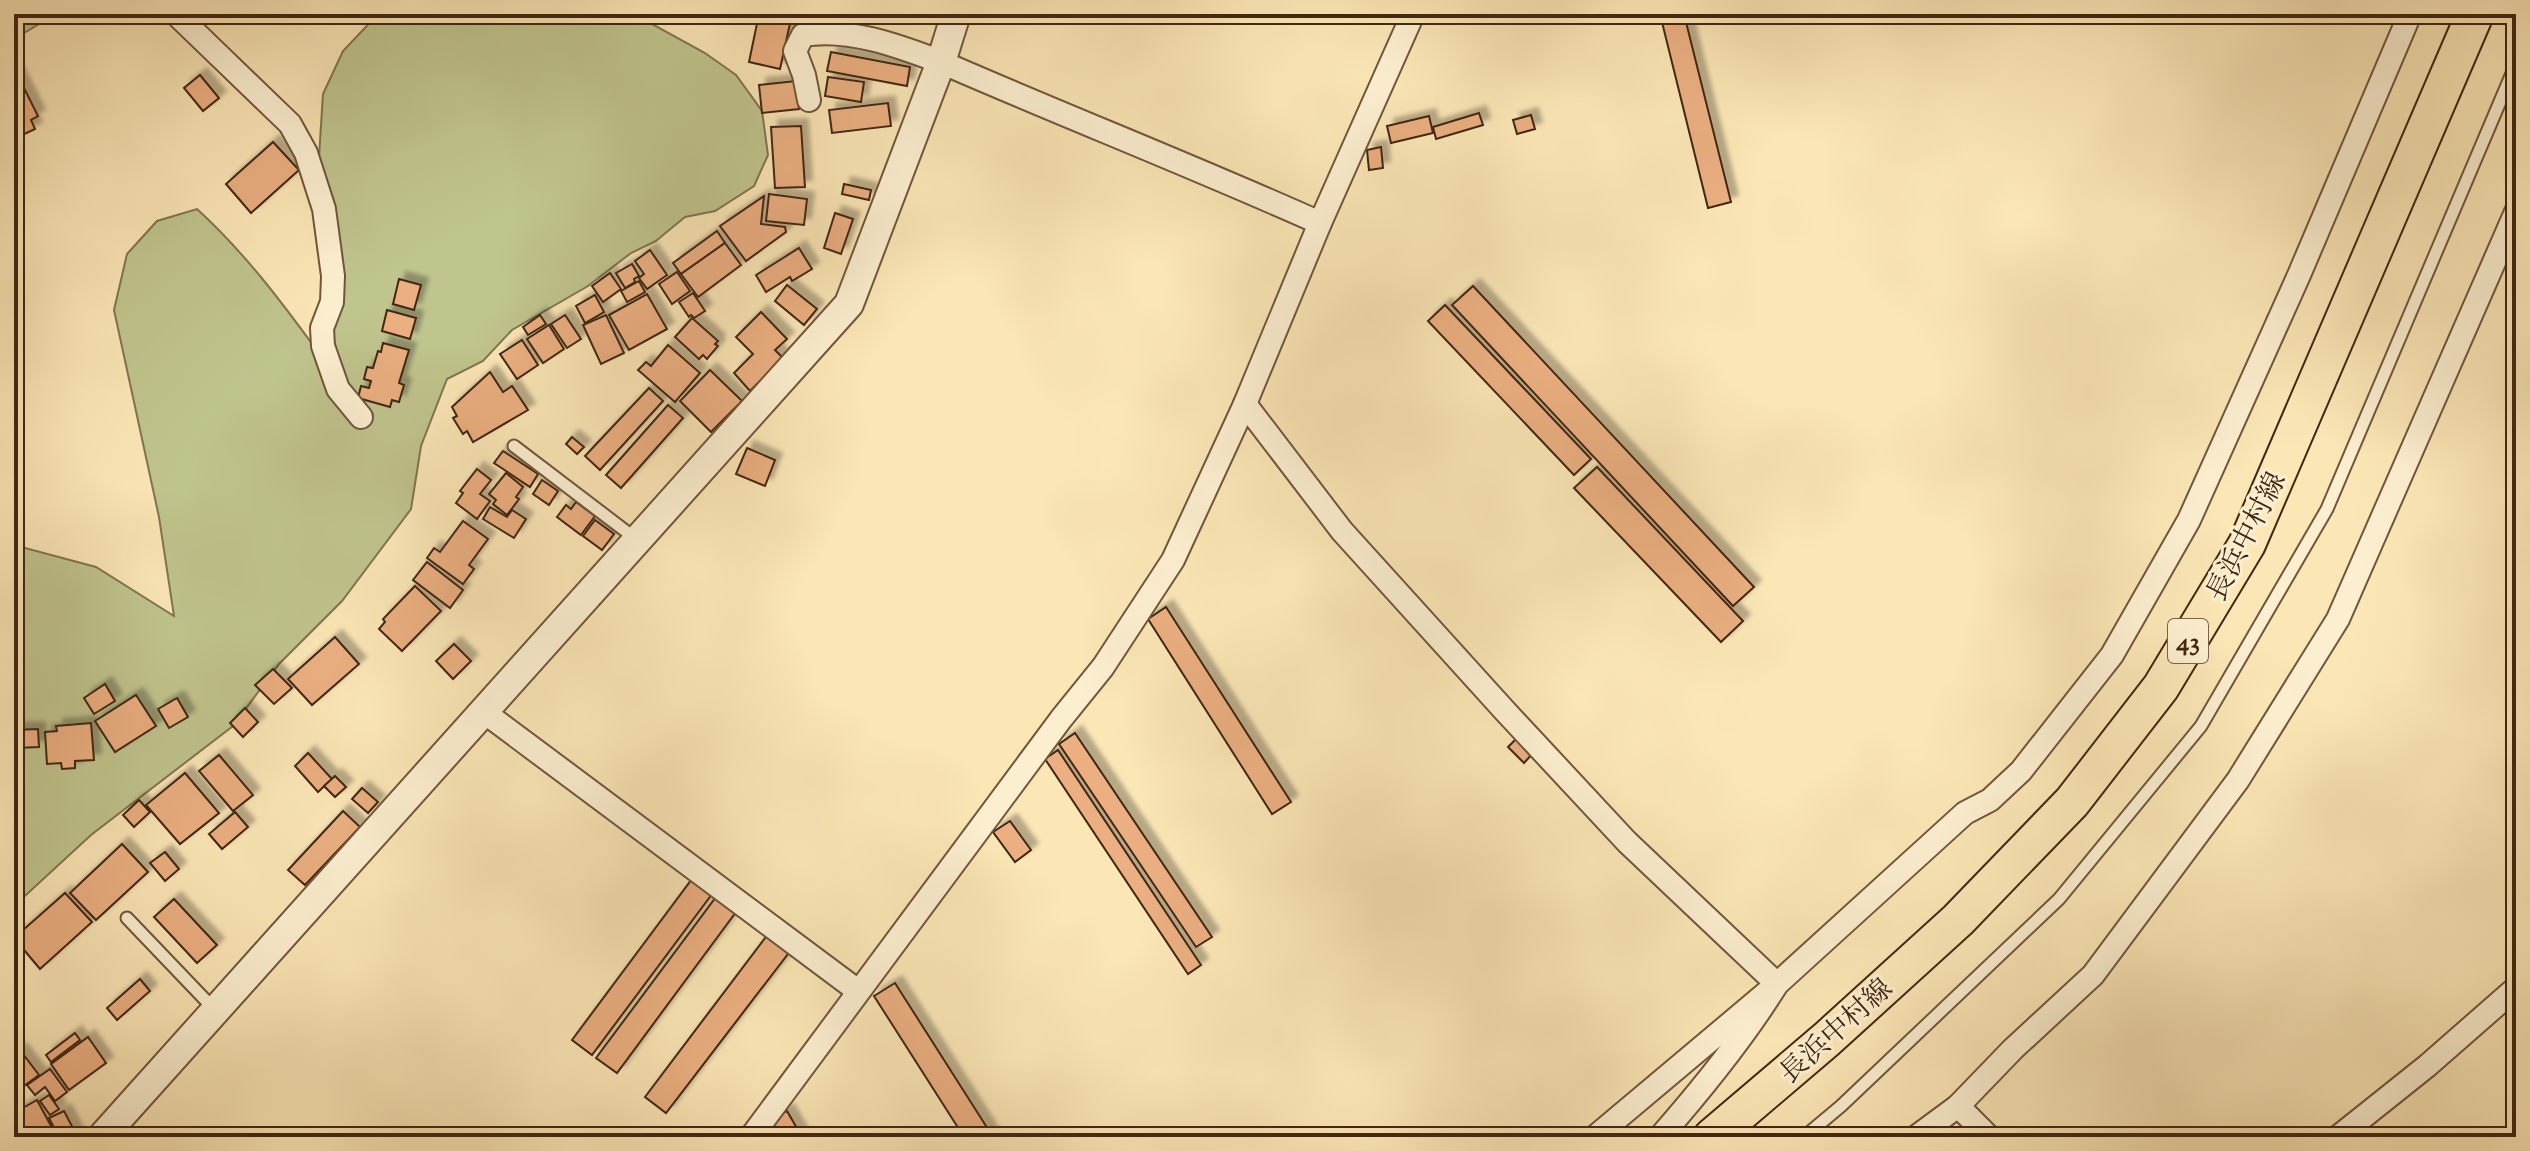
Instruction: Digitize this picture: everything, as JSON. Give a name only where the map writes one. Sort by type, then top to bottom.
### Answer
[{"type":"main road","name":"長浜中村線","points":[[1712,1137],[1827,1039],[1958,920],[2072,802],[2161,687],[2247,544],[2475,14]]},
{"type":"street","points":[[176,14],[290,124],[306,153],[324,209],[333,276],[332,302],[322,328],[323,346],[338,389],[361,417]]},
{"type":"street","points":[[102,1137],[849,304],[941,62],[956,14]]},
{"type":"street","points":[[751,1137],[1061,719],[1103,667],[1173,560],[1245,404],[1320,223],[1413,14]]},
{"type":"street","points":[[1595,1137],[1777,984],[1965,813],[1990,800],[2021,771],[2112,655],[2189,520],[2299,275],[2410,14]]},
{"type":"street","points":[[809,100],[795,51],[803,35],[824,31],[859,37],[941,62],[1320,223]]},
{"type":"street","points":[[1916,1137],[1958,1106],[2013,1049],[2093,975],[2238,780],[2338,619],[2516,212]]},
{"type":"street","points":[[1245,404],[1342,531],[1505,711],[1627,842],[1777,984]]},
{"type":"street","points":[[484,712],[858,991]]},
{"type":"street","points":[[1660,1137],[1753,1023],[1777,984]]},
{"type":"street","points":[[2338,1137],[2427,1066],[2516,988]]},
{"type":"street","points":[[1958,1106],[1989,1137]]},
{"type":"lane","points":[[1804,1137],[1841,1106],[2059,899],[2201,726],[2327,509],[2516,64]]},
{"type":"lane","points":[[514,446],[636,539]]},
{"type":"lane","points":[[127,918],[214,1010]]},
{"type":"green space","points":[[14,14],[48,14],[39,24],[14,39]]},
{"type":"green space","points":[[378,14],[634,14],[705,53],[736,75],[762,111],[768,155],[754,186],[715,211],[685,217],[656,241],[631,253],[588,286],[512,330],[483,361],[447,379],[421,446],[411,509],[342,601],[279,664],[233,726],[91,835],[14,906],[14,545],[96,567],[174,616],[159,517],[114,310],[127,254],[157,221],[197,209],[231,242],[318,352],[338,312],[319,157],[323,94],[343,51]]},
{"type":"building","points":[[692,14],[718,14],[718,19],[692,19]]},
{"type":"building","points":[[759,14],[791,19],[780,69],[749,62]]},
{"type":"building","points":[[812,14],[839,14],[839,25],[817,25],[817,17],[812,17]]},
{"type":"building","points":[[1660,14],[1684,14],[1731,202],[1708,208]]},
{"type":"building","points":[[831,52],[910,67],[907,86],[827,71]]},
{"type":"building","points":[[17,74],[38,116],[31,120],[35,129],[14,139],[14,76]]},
{"type":"building","points":[[200,75],[219,98],[203,111],[184,88]]},
{"type":"building","points":[[828,77],[864,82],[861,102],[825,96]]},
{"type":"building","points":[[796,81],[799,109],[762,113],[759,85]]},
{"type":"building","points":[[888,103],[891,126],[832,133],[829,110]]},
{"type":"building","points":[[1479,113],[1483,125],[1436,139],[1433,127]]},
{"type":"building","points":[[1531,115],[1535,129],[1517,134],[1513,120]]},
{"type":"building","points":[[1429,116],[1433,133],[1391,143],[1387,126]]},
{"type":"building","points":[[801,126],[805,187],[775,188],[771,127]]},
{"type":"building","points":[[273,142],[299,170],[251,213],[226,184]]},
{"type":"building","points":[[1381,147],[1383,168],[1369,170],[1367,150]]},
{"type":"building","points":[[844,184],[871,190],[869,200],[842,194]]},
{"type":"building","points":[[769,194],[807,199],[804,225],[766,221]]},
{"type":"building","points":[[764,196],[761,224],[785,227],[786,232],[746,261],[720,226]]},
{"type":"building","points":[[835,213],[853,219],[841,254],[824,248]]},
{"type":"building","points":[[717,231],[725,243],[681,274],[673,263]]},
{"type":"building","points":[[725,243],[741,265],[698,297],[681,274]]},
{"type":"building","points":[[799,248],[812,269],[792,281],[790,277],[766,292],[756,275]]},
{"type":"building","points":[[650,250],[667,275],[647,289],[639,278],[644,274],[635,261]]},
{"type":"building","points":[[632,264],[639,276],[625,288],[616,273]]},
{"type":"building","points":[[677,272],[690,291],[672,304],[659,284]]},
{"type":"building","points":[[610,273],[621,289],[603,302],[592,286]]},
{"type":"building","points":[[399,279],[421,285],[414,310],[393,304]]},
{"type":"building","points":[[639,281],[645,292],[627,302],[621,291]]},
{"type":"building","points":[[787,285],[817,309],[804,325],[775,301]]},
{"type":"building","points":[[1473,286],[1754,587],[1733,606],[1452,305]]},
{"type":"building","points":[[693,293],[705,311],[694,318],[689,317],[679,302]]},
{"type":"building","points":[[647,294],[667,329],[629,350],[609,315]]},
{"type":"building","points":[[595,295],[604,312],[585,323],[576,306]]},
{"type":"building","points":[[1445,305],[1591,459],[1574,475],[1428,321]]},
{"type":"building","points":[[387,310],[416,318],[410,339],[382,331]]},
{"type":"building","points":[[761,312],[787,339],[775,350],[783,358],[750,391],[734,373],[753,354],[736,337]]},
{"type":"building","points":[[540,315],[546,324],[528,335],[523,327]]},
{"type":"building","points":[[565,315],[581,339],[567,348],[551,324]]},
{"type":"building","points":[[606,315],[624,353],[601,364],[583,325]]},
{"type":"building","points":[[692,318],[718,341],[715,344],[718,346],[707,359],[703,355],[699,359],[675,337]]},
{"type":"building","points":[[549,325],[564,349],[543,363],[527,339]]},
{"type":"building","points":[[522,340],[538,365],[517,379],[500,354]]},
{"type":"building","points":[[383,343],[409,350],[399,383],[404,385],[399,402],[392,400],[390,407],[358,398],[361,386],[369,388],[371,381],[364,379],[367,367],[373,368]]},
{"type":"building","points":[[668,345],[700,373],[675,402],[638,370],[646,362],[651,366]]},
{"type":"building","points":[[710,370],[742,401],[711,432],[680,401]]},
{"type":"building","points":[[490,372],[503,392],[512,386],[528,410],[473,442],[467,431],[463,434],[453,418],[457,416],[452,407]]},
{"type":"building","points":[[649,388],[663,401],[600,470],[585,456]]},
{"type":"building","points":[[668,405],[683,418],[621,488],[606,475]]},
{"type":"building","points":[[572,437],[584,447],[577,454],[566,444]]},
{"type":"building","points":[[747,448],[775,460],[765,486],[736,474]]},
{"type":"building","points":[[503,451],[538,474],[530,487],[494,463]]},
{"type":"building","points":[[1597,467],[1743,621],[1721,642],[1574,488]]},
{"type":"building","points":[[477,469],[491,480],[480,494],[490,501],[477,519],[456,503],[463,493],[460,491]]},
{"type":"building","points":[[506,473],[523,487],[516,497],[519,499],[507,515],[493,504],[496,500],[489,494]]},
{"type":"building","points":[[542,480],[558,491],[549,505],[533,494]]},
{"type":"building","points":[[576,502],[595,516],[581,535],[557,517],[566,505],[571,509]]},
{"type":"building","points":[[490,507],[507,517],[512,510],[526,519],[514,538],[483,519]]},
{"type":"building","points":[[595,520],[614,534],[602,550],[583,536]]},
{"type":"building","points":[[463,521],[488,539],[469,565],[474,569],[463,584],[427,558],[434,548],[440,552]]},
{"type":"building","points":[[427,562],[463,590],[450,608],[413,580]]},
{"type":"building","points":[[415,586],[441,611],[402,651],[379,629],[385,622],[383,619]]},
{"type":"building","points":[[1166,607],[1291,802],[1272,814],[1148,619]]},
{"type":"building","points":[[335,637],[359,664],[312,705],[288,679]]},
{"type":"building","points":[[454,644],[471,661],[453,679],[436,661]]},
{"type":"building","points":[[273,669],[292,688],[274,704],[255,685]]},
{"type":"building","points":[[105,684],[115,701],[94,714],[84,698]]},
{"type":"building","points":[[136,695],[156,726],[115,752],[95,721]]},
{"type":"building","points":[[177,698],[188,717],[169,728],[158,709]]},
{"type":"building","points":[[245,708],[258,722],[243,737],[230,723]]},
{"type":"building","points":[[91,723],[94,760],[75,761],[75,768],[62,769],[61,763],[47,764],[45,732],[57,731],[56,726]]},
{"type":"building","points":[[38,729],[39,747],[16,748],[14,730]]},
{"type":"building","points":[[1075,733],[1212,937],[1196,947],[1059,744]]},
{"type":"building","points":[[1517,738],[1533,753],[1524,763],[1508,747]]},
{"type":"building","points":[[1058,750],[1201,965],[1188,974],[1045,759]]},
{"type":"building","points":[[308,753],[332,779],[318,792],[295,766]]},
{"type":"building","points":[[219,755],[253,795],[233,811],[199,771]]},
{"type":"building","points":[[185,773],[219,813],[180,844],[146,805]]},
{"type":"building","points":[[335,776],[346,787],[335,797],[324,786]]},
{"type":"building","points":[[362,788],[378,802],[368,813],[352,799]]},
{"type":"building","points":[[139,800],[150,812],[134,827],[123,815]]},
{"type":"building","points":[[343,811],[360,827],[305,885],[288,870]]},
{"type":"building","points":[[235,812],[248,827],[222,849],[209,834]]},
{"type":"building","points":[[1010,821],[1031,850],[1015,862],[993,832]]},
{"type":"building","points":[[122,844],[148,872],[96,920],[70,893]]},
{"type":"building","points":[[165,852],[179,869],[165,881],[150,863]]},
{"type":"building","points":[[692,879],[712,894],[592,1055],[572,1040]]},
{"type":"building","points":[[65,893],[92,922],[40,969],[14,938]]},
{"type":"building","points":[[716,897],[736,912],[617,1073],[596,1058]]},
{"type":"building","points":[[174,899],[217,945],[197,963],[154,917]]},
{"type":"building","points":[[768,934],[791,950],[666,1113],[645,1097]]},
{"type":"building","points":[[140,979],[150,991],[117,1020],[107,1008]]},
{"type":"building","points":[[895,983],[993,1137],[964,1137],[874,996]]},
{"type":"building","points":[[75,1033],[80,1040],[51,1062],[46,1055]]},
{"type":"building","points":[[88,1037],[106,1063],[69,1090],[51,1064]]},
{"type":"building","points":[[20,1050],[39,1075],[17,1091],[14,1087],[14,1055]]},
{"type":"building","points":[[50,1069],[67,1092],[55,1101],[45,1087],[35,1095],[27,1085]]},
{"type":"building","points":[[49,1095],[59,1109],[50,1115],[40,1101]]},
{"type":"building","points":[[37,1100],[57,1137],[14,1137],[14,1113]]},
{"type":"building","points":[[64,1111],[76,1134],[70,1137],[59,1137],[49,1118]]},
{"type":"building","points":[[787,1111],[802,1137],[780,1137],[771,1120]]}]
